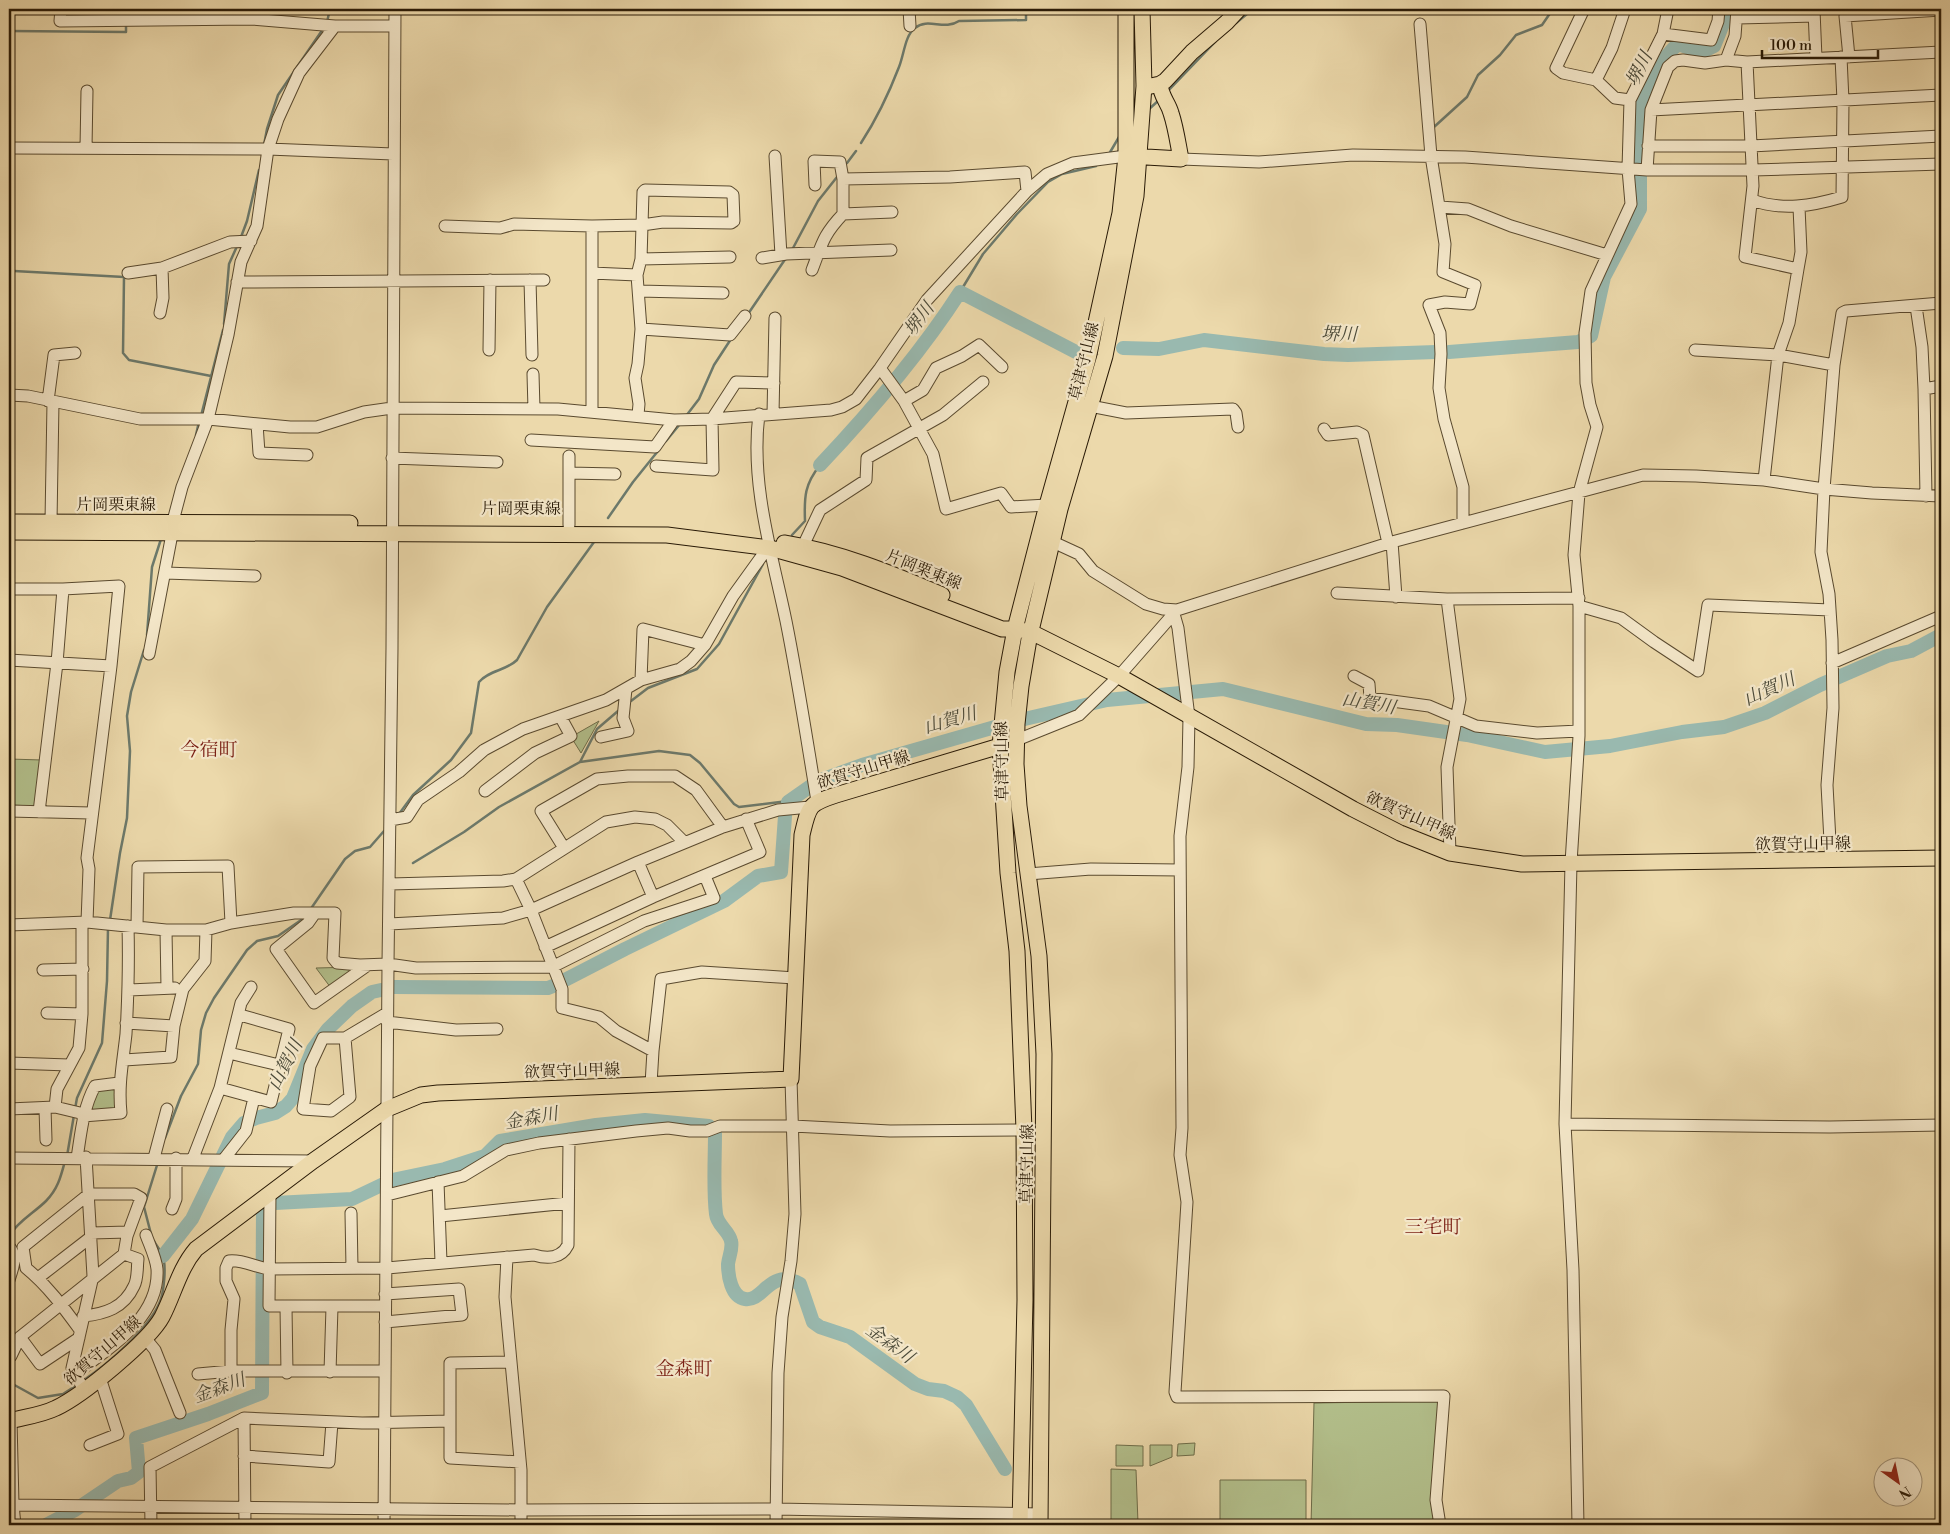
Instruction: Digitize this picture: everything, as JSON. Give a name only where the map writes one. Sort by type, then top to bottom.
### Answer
[{"type":"main road","name":"草津守山線","points":[[1040,1520],[1044,1054],[1039,956],[1019,806],[1017,740],[1021,686],[1031,632],[1060,509],[1105,356],[1136,196],[1126,9]]},
{"type":"main road","name":"草津守山線","points":[[1020,1519],[1025,1300],[1024,1130],[1017,952],[1008,873],[1000,746],[1006,672],[1015,629],[1088,359],[1133,157],[1144,86],[1142,9]]},
{"type":"main road","points":[[1144,86],[1160,84],[1239,9]]},
{"type":"main road","points":[[1133,157],[1181,159],[1171,110],[1163,99],[1160,84]]},
{"type":"main road","name":"片岡栗東線","points":[[9,522],[51,522],[166,529]]},
{"type":"main road","name":"片岡栗東線","points":[[9,532],[656,525],[722,532],[769,544],[842,568],[1002,629],[1031,632]]},
{"type":"main road","name":"片岡栗東線","points":[[392,529],[494,535],[667,535],[802,546],[835,554],[896,575],[1010,623],[1015,629]]},
{"type":"main road","name":"欲賀守山甲線","points":[[1031,632],[1119,676],[1353,809],[1400,833],[1450,853],[1522,864],[1941,858]]},
{"type":"main road","name":"欲賀守山甲線","points":[[10,1420],[59,1407],[99,1378],[146,1339],[162,1318],[189,1256],[207,1240],[313,1160],[387,1109],[420,1095],[438,1093],[791,1079],[802,835],[814,804],[1000,746]]},
{"type":"street","points":[[61,9],[60,21],[252,19],[335,26],[395,26]]},
{"type":"street","points":[[384,1525],[395,9]]},
{"type":"street","points":[[909,9],[910,26]]},
{"type":"street","points":[[1584,9],[1556,68],[1564,73],[1596,80],[1615,98],[1630,100]]},
{"type":"street","points":[[1596,80],[1612,48],[1625,9]]},
{"type":"street","points":[[1578,1525],[1573,1270],[1565,1124],[1571,863],[1579,731],[1579,602],[1574,555],[1579,493],[1597,427],[1586,383],[1585,333],[1591,291],[1631,204],[1628,169],[1630,100],[1663,34],[1668,9]]},
{"type":"street","points":[[1663,34],[1711,40],[1718,21],[1719,9]]},
{"type":"street","points":[[1752,200],[1766,206],[1799,207],[1822,203],[1842,196],[1845,16],[1941,10]]},
{"type":"street","points":[[1726,60],[1735,36],[1737,14],[1814,12],[1816,58]]},
{"type":"street","points":[[1420,24],[1431,156],[1445,244],[1443,272],[1475,285],[1470,304],[1445,302],[1429,304],[1440,333],[1439,388],[1444,419],[1463,487],[1463,523]]},
{"type":"street","points":[[149,654],[165,573],[166,529],[208,419],[228,335],[241,262],[257,226],[268,148],[278,118],[299,73],[335,26]]},
{"type":"street","points":[[1647,170],[1651,110],[1668,67],[1674,61],[1683,60],[1705,63],[1726,60],[1747,62],[1941,52]]},
{"type":"street","points":[[1747,62],[1752,200],[1745,257],[1798,268]]},
{"type":"street","points":[[86,91],[86,148]]},
{"type":"street","points":[[1651,110],[1941,95]]},
{"type":"street","points":[[1648,146],[1751,146],[1941,136]]},
{"type":"street","points":[[9,148],[268,148],[394,154]]},
{"type":"street","points":[[1181,159],[1259,162],[1353,155],[1431,156],[1647,170],[1752,170],[1941,164]]},
{"type":"street","points":[[775,156],[787,254]]},
{"type":"street","points":[[9,395],[28,396],[140,419],[208,419],[317,427],[364,412],[392,408],[592,411],[681,419],[712,419],[831,410],[842,407],[856,399],[927,300],[1026,191],[1048,174],[1073,163],[1133,157]]},
{"type":"street","points":[[815,185],[814,161],[840,162],[843,179],[843,214]]},
{"type":"street","points":[[843,179],[950,178],[1025,172],[1026,191]]},
{"type":"street","points":[[445,226],[500,228],[514,224],[592,226],[642,225],[663,222],[731,224],[734,220],[733,195],[729,192],[645,190],[642,192],[642,225],[641,259],[637,275],[641,329],[638,364],[634,378],[639,404],[638,416]]},
{"type":"street","points":[[1440,207],[1468,209],[1511,226],[1607,255]]},
{"type":"street","points":[[1764,480],[1778,356],[1790,323],[1798,268],[1800,252],[1799,207]]},
{"type":"street","points":[[812,270],[822,241],[831,226],[843,214],[892,212]]},
{"type":"street","points":[[592,226],[592,411]]},
{"type":"street","points":[[128,273],[162,268],[230,242],[250,241]]},
{"type":"street","points":[[762,258],[787,254],[890,250]]},
{"type":"street","points":[[641,259],[730,257]]},
{"type":"street","points":[[160,313],[163,298],[162,268]]},
{"type":"street","points":[[592,273],[637,275]]},
{"type":"street","points":[[489,350],[490,280]]},
{"type":"street","points":[[530,280],[532,355]]},
{"type":"street","points":[[237,282],[544,280]]},
{"type":"street","points":[[639,291],[723,293]]},
{"type":"street","points":[[1831,860],[1827,785],[1833,708],[1832,663],[1829,594],[1821,552],[1834,365],[1842,313],[1941,303]]},
{"type":"street","points":[[1916,306],[1922,347],[1926,496]]},
{"type":"street","points":[[641,329],[730,335],[745,316]]},
{"type":"street","points":[[773,414],[775,318]]},
{"type":"street","points":[[904,402],[923,390],[936,368],[962,356],[979,345],[1002,367]]},
{"type":"street","points":[[1695,350],[1778,356],[1834,365]]},
{"type":"street","points":[[51,522],[51,401],[54,355],[75,353]]},
{"type":"street","points":[[880,368],[904,402],[933,454],[946,509],[1001,493],[1011,507],[1047,505]]},
{"type":"street","points":[[533,374],[534,409]]},
{"type":"street","points":[[656,466],[713,470],[712,419],[736,382],[774,384]]},
{"type":"street","points":[[802,546],[820,510],[866,480],[867,458],[943,415],[983,382]]},
{"type":"street","points":[[1924,389],[1941,386]]},
{"type":"street","points":[[1090,406],[1126,413],[1233,409],[1236,413],[1238,426]]},
{"type":"street","points":[[389,924],[490,920],[531,910],[684,842],[746,818],[814,804],[786,621],[769,544],[757,456],[756,437],[759,414]]},
{"type":"street","points":[[531,440],[655,447],[681,419]]},
{"type":"street","points":[[257,424],[259,453],[307,455]]},
{"type":"street","points":[[1324,430],[1328,435],[1357,432],[1362,435],[1390,542],[1396,597]]},
{"type":"street","points":[[569,456],[569,525]]},
{"type":"street","points":[[392,458],[497,462]]},
{"type":"street","points":[[569,473],[615,474]]},
{"type":"street","points":[[1017,740],[1080,715],[1119,676],[1176,612],[1390,542],[1643,475],[1764,480],[1872,494],[1941,496]]},
{"type":"street","points":[[1053,542],[1079,554],[1093,571],[1146,604],[1176,612]]},
{"type":"street","points":[[390,820],[407,818],[418,800],[459,772],[484,750],[523,729],[606,700],[641,680],[680,669],[692,661],[705,645],[733,596],[769,544]]},
{"type":"street","points":[[165,573],[255,576]]},
{"type":"street","points":[[9,589],[119,586],[111,666],[86,858],[89,869],[79,1048],[69,1065],[50,1108],[46,1140]]},
{"type":"street","points":[[39,812],[57,663],[63,589]]},
{"type":"street","points":[[1337,593],[1447,599],[1579,602],[1621,618],[1698,671],[1708,605],[1830,610]]},
{"type":"street","points":[[1447,599],[1460,699],[1447,767],[1450,853]]},
{"type":"street","points":[[1176,612],[1189,717],[1188,767],[1180,836],[1182,1128],[1180,1155],[1188,1202],[1175,1392],[1177,1397],[1444,1396],[1436,1500],[1440,1525]]},
{"type":"street","points":[[1832,663],[1941,616]]},
{"type":"street","points":[[641,680],[642,629],[705,645]]},
{"type":"street","points":[[9,660],[111,666]]},
{"type":"street","points":[[1354,676],[1369,684],[1370,698],[1429,706],[1476,726],[1537,733],[1579,731]]},
{"type":"street","points":[[601,736],[628,731],[624,718],[626,689]]},
{"type":"street","points":[[485,791],[535,753],[571,736],[560,716]]},
{"type":"street","points":[[564,848],[541,811],[597,779],[628,776],[675,776],[696,790],[723,827]]},
{"type":"street","points":[[9,811],[91,813]]},
{"type":"street","points":[[390,884],[516,879],[606,822],[634,818],[655,819],[667,825],[684,842]]},
{"type":"street","points":[[544,946],[760,852],[746,818]]},
{"type":"street","points":[[638,862],[653,897]]},
{"type":"street","points":[[9,1109],[50,1108],[78,1114],[121,1113],[119,1083],[124,1060],[138,867],[228,866],[231,923]]},
{"type":"street","points":[[1028,874],[1091,869],[1180,870]]},
{"type":"street","points":[[9,925],[85,922],[166,930],[206,930],[231,923],[309,913],[335,913],[333,958],[337,963],[388,964],[416,968],[552,967],[644,921],[714,898],[705,876]]},
{"type":"street","points":[[516,879],[531,910],[562,989],[562,1008],[599,1017],[616,1031],[653,1051]]},
{"type":"street","points":[[309,913],[308,923],[276,949],[314,1003],[368,964]]},
{"type":"street","points":[[166,930],[167,988]]},
{"type":"street","points":[[124,1060],[171,1057],[174,1026],[183,989],[205,961],[206,930]]},
{"type":"street","points":[[43,970],[83,969]]},
{"type":"street","points":[[651,1084],[661,979],[702,972],[795,978]]},
{"type":"street","points":[[193,1158],[220,1088],[242,1003],[251,987]]},
{"type":"street","points":[[129,990],[183,989]]},
{"type":"street","points":[[47,1012],[82,1014]]},
{"type":"street","points":[[220,1088],[271,1102],[289,1029],[240,1015]]},
{"type":"street","points":[[345,1038],[350,1097],[331,1111],[303,1109],[310,1066],[323,1038],[345,1038],[387,1018],[456,1030],[496,1029]]},
{"type":"street","points":[[126,1023],[174,1026]]},
{"type":"street","points":[[229,1053],[279,1065]]},
{"type":"street","points":[[9,1063],[69,1065]]},
{"type":"street","points":[[776,1525],[779,1364],[782,1318],[792,1260],[795,1214],[791,1079]]},
{"type":"street","points":[[84,1390],[72,1368],[92,1278],[89,1194],[81,1158],[78,1114],[95,1086],[119,1083]]},
{"type":"street","points":[[224,1159],[246,1131],[254,1098]]},
{"type":"street","points":[[154,1158],[167,1109]]},
{"type":"street","points":[[1565,1124],[1830,1127],[1941,1126]]},
{"type":"street","points":[[386,1195],[463,1176],[506,1150],[539,1143],[668,1128],[690,1132],[707,1131],[720,1126],[793,1126],[890,1132],[1024,1130]]},
{"type":"street","points":[[231,1371],[231,1330],[234,1299],[226,1281],[226,1268],[229,1261],[236,1260],[260,1268],[270,1269],[387,1268],[534,1255],[552,1258],[566,1250],[568,1245],[569,1139]]},
{"type":"street","points":[[9,1158],[313,1160]]},
{"type":"street","points":[[172,1209],[176,1200],[176,1158]]},
{"type":"street","points":[[438,1182],[441,1262]]},
{"type":"street","points":[[270,1192],[270,1306],[385,1306]]},
{"type":"street","points":[[9,1356],[11,1356],[20,1337],[61,1304],[92,1278],[124,1254],[128,1232],[141,1198],[134,1194],[89,1194],[23,1247],[26,1268],[38,1278],[61,1304],[80,1334]]},
{"type":"street","points":[[440,1216],[568,1203]]},
{"type":"street","points":[[351,1213],[352,1268]]},
{"type":"street","points":[[38,1278],[91,1235],[128,1232]]},
{"type":"street","points":[[75,1374],[111,1347],[145,1315],[155,1290],[157,1268],[146,1235]]},
{"type":"street","points":[[9,1246],[13,1251],[15,1264],[9,1280]]},
{"type":"street","points":[[83,1316],[102,1314],[120,1306],[135,1286],[138,1259],[124,1254]]},
{"type":"street","points":[[507,1258],[505,1297],[520,1462],[521,1525]]},
{"type":"street","points":[[385,1294],[459,1290],[462,1315],[385,1322]]},
{"type":"street","points":[[286,1307],[287,1372]]},
{"type":"street","points":[[330,1372],[332,1307]]},
{"type":"street","points":[[20,1337],[40,1364],[80,1334]]},
{"type":"street","points":[[146,1339],[155,1350],[180,1413]]},
{"type":"street","points":[[510,1362],[450,1363],[450,1458],[520,1462]]},
{"type":"street","points":[[198,1374],[231,1371],[385,1371]]},
{"type":"street","points":[[90,1445],[118,1434],[99,1378]]},
{"type":"street","points":[[151,1525],[150,1467],[244,1418],[332,1422],[450,1421]]},
{"type":"street","points":[[244,1418],[245,1525]]},
{"type":"street","points":[[10,1420],[11,1505],[15,1525]]},
{"type":"street","points":[[244,1456],[329,1462],[332,1422]]},
{"type":"street","points":[[11,1505],[521,1510],[776,1509],[1040,1520]]},
{"type":"green space","points":[[599,721],[581,753],[571,737]]},
{"type":"green space","points":[[9,759],[42,760],[36,806],[9,805]]},
{"type":"green space","points":[[357,967],[331,988],[316,968]]},
{"type":"green space","points":[[118,1085],[119,1112],[88,1115],[97,1088]]},
{"type":"green space","points":[[1439,1401],[1436,1525],[1311,1525],[1314,1403]]},
{"type":"green space","points":[[1195,1443],[1194,1455],[1177,1456],[1178,1444]]},
{"type":"green space","points":[[1116,1445],[1143,1446],[1143,1466],[1116,1466]]},
{"type":"green space","points":[[1150,1445],[1172,1445],[1172,1457],[1150,1466]]},
{"type":"green space","points":[[1111,1469],[1136,1470],[1138,1523],[1111,1523]]},
{"type":"green space","points":[[1220,1480],[1306,1480],[1306,1525],[1220,1525]]},
{"type":"waterway","points":[[126,9],[126,17]]},
{"type":"waterway","points":[[327,22],[330,9]]},
{"type":"waterway","points":[[861,143],[887,96],[909,35],[915,28],[925,24],[948,25],[959,21],[1026,20],[1026,9]]},
{"type":"waterway","points":[[1236,23],[1253,9]]},
{"type":"waterway","points":[[1434,127],[1467,97],[1478,75],[1500,55],[1516,35],[1542,25],[1553,9]]},
{"type":"waterway","name":"堺川","points":[[1640,163],[1639,135],[1641,108],[1646,91],[1655,73],[1678,44],[1702,52],[1714,46],[1725,19],[1725,9]]},
{"type":"waterway","points":[[9,31],[126,32],[126,23]]},
{"type":"waterway","points":[[264,145],[278,95],[323,29]]},
{"type":"waterway","points":[[1167,92],[1215,42]]},
{"type":"waterway","points":[[1148,110],[1158,101]]},
{"type":"waterway","points":[[1109,154],[1119,137]]},
{"type":"waterway","points":[[847,163],[856,151]]},
{"type":"waterway","points":[[960,292],[983,254],[1017,214],[1048,182],[1062,174],[1096,166]]},
{"type":"waterway","points":[[241,237],[247,221],[259,170]]},
{"type":"waterway","points":[[792,250],[818,201],[837,177]]},
{"type":"waterway","name":"堺川","points":[[1449,352],[1578,342],[1591,336],[1604,277],[1640,209],[1640,177]]},
{"type":"waterway","points":[[224,324],[229,264],[238,244]]},
{"type":"waterway","points":[[748,314],[786,258]]},
{"type":"waterway","points":[[14,271],[124,277],[123,353],[129,360],[211,376]]},
{"type":"waterway","name":"堺川","points":[[820,465],[894,382],[945,315],[960,292],[1076,352]]},
{"type":"waterway","points":[[202,412],[223,330]]},
{"type":"waterway","points":[[686,416],[699,399],[714,365],[731,339]]},
{"type":"waterway","name":"堺川","points":[[1123,348],[1159,349],[1204,340],[1324,354],[1436,352]]},
{"type":"waterway","points":[[666,441],[680,424]]},
{"type":"waterway","points":[[196,435],[198,426]]},
{"type":"waterway","points":[[608,518],[658,451]]},
{"type":"waterway","points":[[792,535],[805,521],[806,491],[811,478],[820,465]]},
{"type":"waterway","points":[[147,635],[152,567],[161,539]]},
{"type":"waterway","points":[[399,814],[413,795],[451,760],[471,733],[479,682],[488,675],[513,664],[517,660],[547,607],[594,542]]},
{"type":"waterway","points":[[631,701],[648,688],[697,669],[719,644],[763,564]]},
{"type":"waterway","name":"山賀川","points":[[788,802],[818,781],[862,765],[1016,721],[1107,700],[1223,689],[1366,724],[1397,725],[1467,735],[1545,752],[1610,746],[1682,732],[1724,727],[1765,713],[1820,685],[1887,656],[1911,651],[1941,635]]},
{"type":"waterway","points":[[110,920],[127,818],[130,751],[127,716],[131,692],[144,650]]},
{"type":"waterway","points":[[580,762],[597,729],[618,711]]},
{"type":"waterway","points":[[413,863],[464,832],[499,807],[580,762],[659,751],[690,755],[700,763],[734,804],[739,807],[788,801]]},
{"type":"waterway","name":"山賀川","points":[[561,982],[724,901],[758,876],[781,872],[785,816]]},
{"type":"waterway","points":[[310,910],[345,859],[355,851],[370,847],[384,831]]},
{"type":"waterway","points":[[165,1138],[181,1096],[198,1064],[201,1030],[206,1013],[214,998],[247,950],[257,941],[278,936],[304,918]]},
{"type":"waterway","points":[[75,1109],[77,1098],[102,1043],[107,981],[108,928]]},
{"type":"waterway","name":"山賀川","points":[[394,987],[548,988],[553,986]]},
{"type":"waterway","name":"山賀川","points":[[163,1256],[192,1219],[232,1137],[244,1123],[275,1113],[286,1106],[293,1098],[313,1049],[328,1029],[352,1006],[372,992],[381,990]]},
{"type":"waterway","points":[[67,1156],[74,1115]]},
{"type":"waterway","name":"金森川","points":[[46,1525],[75,1510],[118,1481],[131,1478],[139,1472],[136,1438],[208,1414],[262,1393],[263,1206],[275,1203],[352,1199],[392,1180],[445,1169],[485,1156],[500,1141],[596,1125],[645,1120],[709,1126],[715,1133],[714,1184],[716,1214],[718,1221],[731,1241],[728,1264],[731,1285],[736,1294],[745,1299],[752,1299],[774,1282],[790,1280],[800,1284],[813,1322],[820,1327],[850,1337],[915,1384],[928,1389],[944,1391],[957,1397],[966,1405],[1005,1469]]},
{"type":"waterway","points":[[9,1236],[53,1192],[65,1161]]},
{"type":"waterway","points":[[151,1234],[144,1207],[158,1162]]},
{"type":"waterway","points":[[84,1380],[126,1346],[154,1314],[161,1299],[165,1272],[164,1259],[154,1241]]},
{"type":"waterway","points":[[9,1382],[38,1398],[63,1394],[77,1385]]},
{"type":"district","name":"今宿町","points":[[209,749]]},
{"type":"district","name":"三宅町","points":[[1433,1226]]},
{"type":"district","name":"金森町","points":[[684,1368]]}]
